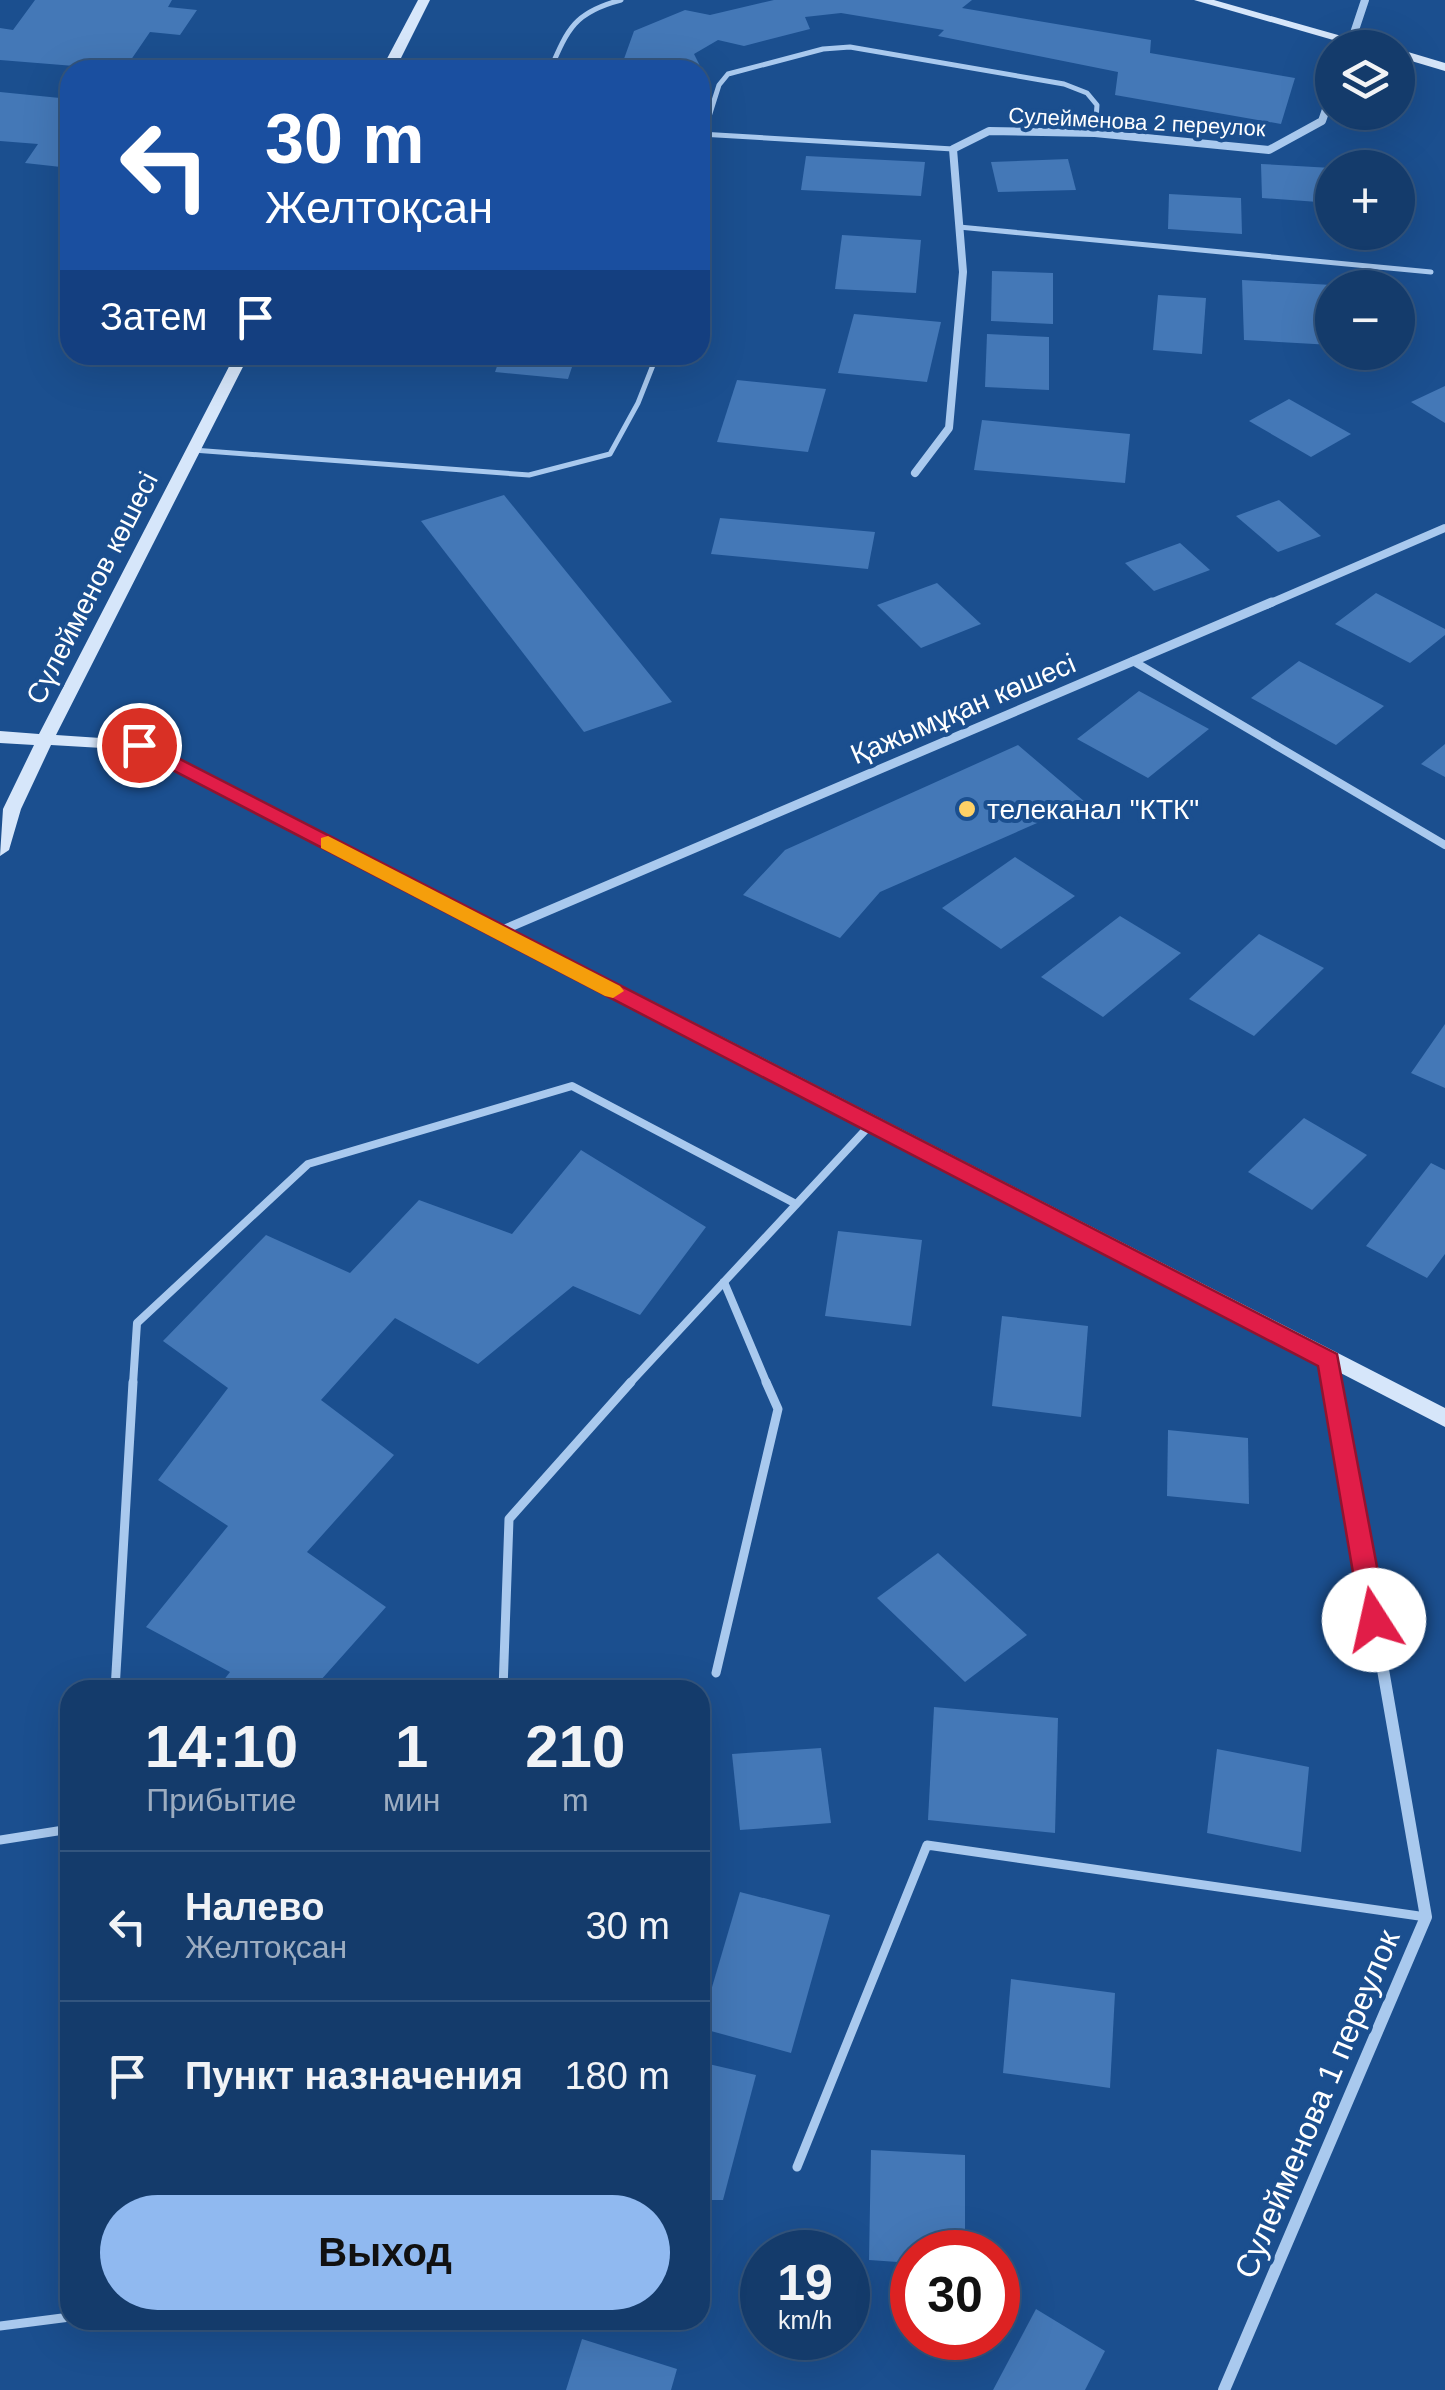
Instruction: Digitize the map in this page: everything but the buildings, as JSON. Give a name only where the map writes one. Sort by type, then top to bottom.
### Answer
[{"type":"street","points":[[393,60],[424,0]]},
{"type":"street","points":[[1200,0],[1315,34]]},
{"type":"street","points":[[1355,30],[1365,0]]},
{"type":"street","points":[[1415,58],[1445,66]]},
{"type":"street","name":"Сулейменова 2 переулок","points":[[953,150],[988,132],[1095,133],[1269,150],[1315,125]]},
{"type":"street","points":[[915,473],[949,428],[963,272],[953,150]]},
{"type":"street","name":"Сүлейменов көшесі","points":[[0,850],[12,809],[46,737],[237,365]]},
{"type":"street","name":"Қажымұқан көшесі","points":[[498,932],[1445,528]]},
{"type":"street","points":[[0,737],[139,745],[1445,1418]]},
{"type":"street","name":"Сулейменова 1 переулок","points":[[1224,2390],[1426,1918],[1329,1360]]},
{"type":"lane","points":[[554,60],[570,22],[586,9],[620,0]]},
{"type":"lane","points":[[710,112],[728,74],[823,49],[850,47],[1064,84],[1087,93],[1097,104],[1095,133]]},
{"type":"lane","points":[[710,135],[953,150]]},
{"type":"lane","points":[[959,227],[1432,272]]},
{"type":"lane","points":[[194,450],[529,475],[610,454],[638,403],[653,365]]},
{"type":"lane","points":[[1133,661],[1445,845]]},
{"type":"lane","points":[[115,1680],[137,1323],[308,1164],[572,1086],[796,1204]]},
{"type":"lane","points":[[504,1680],[509,1519],[872,1124]]},
{"type":"lane","points":[[716,1672],[778,1409],[724,1282]]},
{"type":"lane","points":[[0,1840],[60,1831]]},
{"type":"lane","points":[[797,2167],[926,1845],[1426,1918]]},
{"type":"lane","points":[[0,2326],[60,2318]]},
{"type":"slow traffic","points":[[328,843],[613,991]]},
{"type":"place","name":"телеканал \"КТК\"","points":[[967,809]]},
{"type":"route","points":[[139,745],[1329,1360],[1374,1620]]}]
